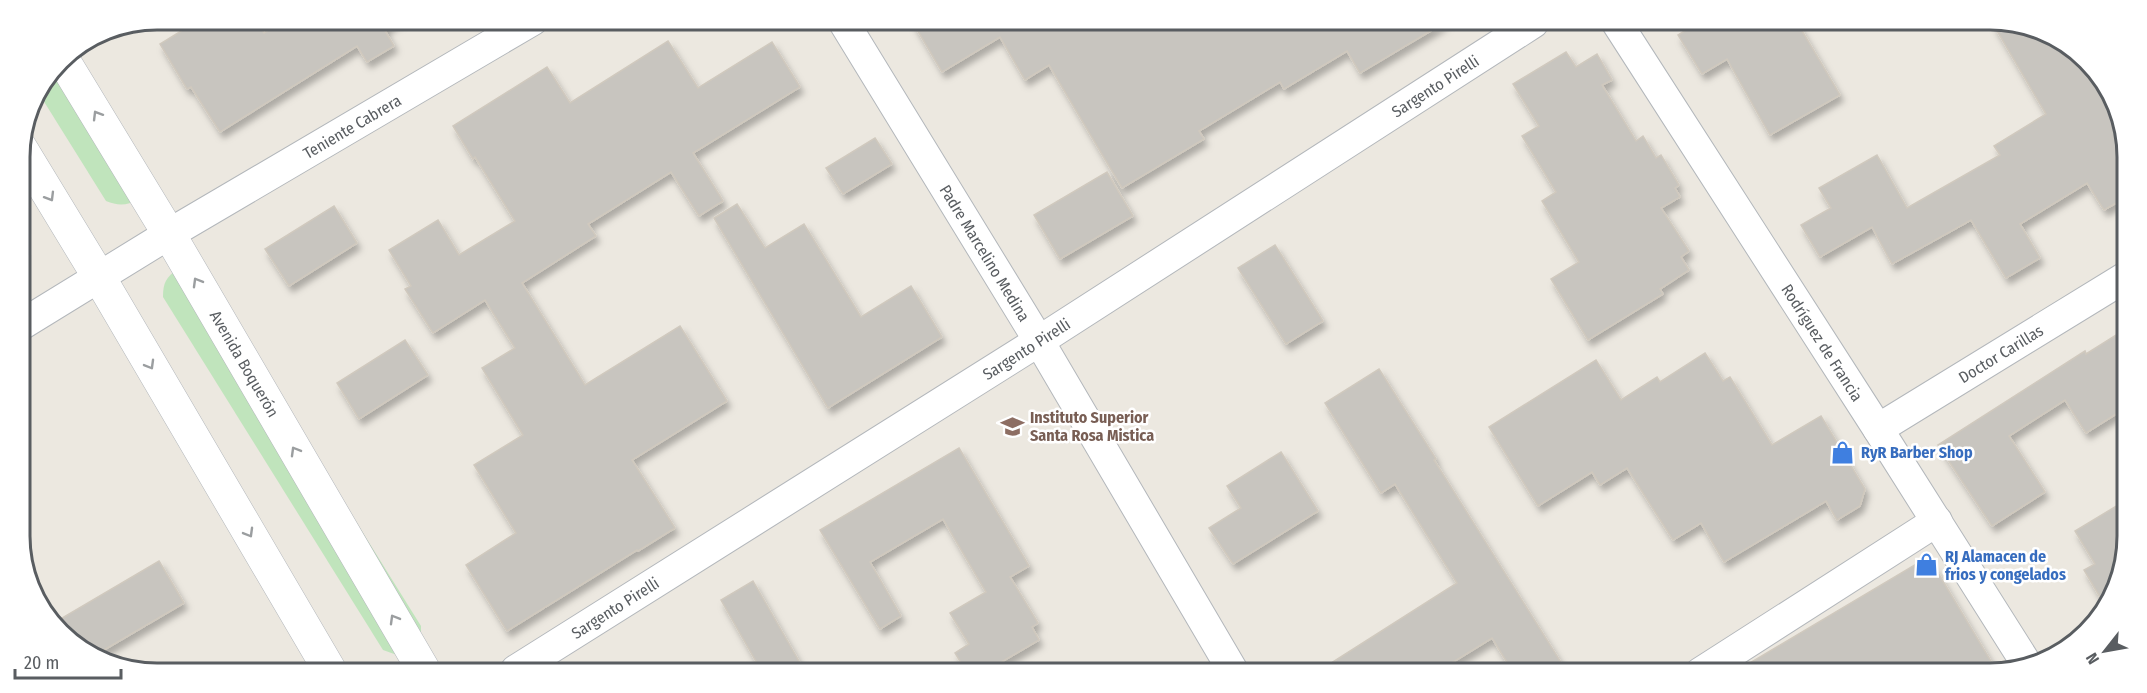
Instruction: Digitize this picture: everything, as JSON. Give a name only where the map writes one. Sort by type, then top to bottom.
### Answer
[{"type":"street","name":"Teniente Cabrera","points":[[30,319],[169,234],[516,30]]},
{"type":"street","name":"Padre Marcelino Medina","points":[[849,30],[1039,341],[1228,663]]},
{"type":"street","name":"Sargento Pirelli","points":[[527,663],[1039,341],[1522,30]]},
{"type":"street","name":"Rodríguez de Francia","points":[[1622,30],[2023,659]]},
{"type":"street","name":"Avenida Boquerón","points":[[67,67],[169,234],[419,663]]},
{"type":"street","points":[[30,163],[325,663]]},
{"type":"street","name":"Doctor Carillas","points":[[1878,429],[2117,282]]},
{"type":"street","points":[[1714,663],[1937,521]]},
{"type":"green space","points":[[65,69],[138,199],[122,204],[106,201],[43,100],[51,86]]},
{"type":"green space","points":[[178,269],[201,273],[421,626],[421,640],[397,655],[383,650],[163,297],[166,281]]},
{"type":"building","points":[[183,30],[262,30],[264,33],[269,30],[385,30],[394,46],[367,62],[357,46],[220,132],[191,87],[187,89],[160,44]]},
{"type":"building","points":[[917,30],[1432,30],[1360,73],[1347,51],[1284,89],[1280,82],[1199,131],[1204,139],[1122,188],[1049,65],[1025,80],[1000,37],[942,72]]},
{"type":"building","points":[[1686,30],[1802,30],[1840,95],[1770,135],[1727,59],[1702,74],[1678,35]]},
{"type":"building","points":[[1997,30],[2023,34],[2039,40],[2054,47],[2080,67],[2104,101],[2115,132],[2117,157],[2117,203],[2104,210],[2087,183],[2020,224],[2040,258],[2006,278],[1971,220],[1892,264],[1872,227],[1820,257],[1801,225],[1831,208],[1819,188],[1877,155],[1907,208],[2000,155],[1994,146],[2046,114]]},
{"type":"building","points":[[668,41],[698,88],[772,42],[800,87],[693,153],[723,201],[699,216],[671,172],[588,224],[596,236],[522,283],[585,385],[680,326],[727,401],[632,460],[675,528],[507,631],[466,565],[516,533],[474,465],[523,435],[482,368],[515,348],[485,300],[433,333],[405,289],[411,286],[389,250],[438,220],[459,255],[515,221],[453,126],[547,67],[570,103]]},
{"type":"building","points":[[1566,52],[1576,67],[1597,54],[1612,80],[1602,85],[1636,141],[1643,136],[1656,158],[1661,155],[1679,185],[1675,188],[1680,197],[1661,208],[1689,251],[1681,257],[1689,270],[1660,289],[1663,294],[1588,340],[1551,279],[1579,262],[1542,201],[1556,192],[1522,136],[1539,126],[1513,84]]},
{"type":"building","points":[[875,138],[892,164],[843,194],[826,168]]},
{"type":"building","points":[[1107,172],[1133,216],[1060,259],[1034,215]]},
{"type":"building","points":[[737,204],[765,248],[804,224],[861,317],[911,286],[942,337],[828,408],[714,218]]},
{"type":"building","points":[[334,206],[357,243],[289,286],[265,249]]},
{"type":"building","points":[[1275,245],[1323,321],[1286,344],[1238,268]]},
{"type":"building","points":[[2117,334],[2117,413],[2086,433],[2065,400],[2009,436],[2045,492],[1992,526],[1938,445],[2085,351],[2086,354]]},
{"type":"building","points":[[405,340],[428,375],[359,419],[337,383]]},
{"type":"building","points":[[1705,353],[1723,381],[1730,377],[1772,445],[1821,416],[1865,489],[1860,506],[1837,520],[1826,501],[1724,562],[1701,523],[1673,540],[1627,468],[1600,485],[1592,472],[1538,506],[1489,427],[1596,360],[1621,400],[1657,377],[1660,382]]},
{"type":"building","points":[[1379,369],[1561,663],[1507,663],[1492,638],[1452,663],[1331,663],[1457,583],[1395,484],[1381,493],[1325,403]]},
{"type":"building","points":[[959,448],[1029,566],[1010,577],[1038,623],[1032,627],[1039,640],[1000,663],[961,663],[955,653],[969,644],[950,613],[986,592],[943,519],[870,562],[901,616],[880,629],[820,530]]},
{"type":"building","points":[[1281,452],[1318,511],[1233,564],[1209,528],[1241,508],[1227,486]]},
{"type":"building","points":[[2117,506],[2116,553],[2113,569],[2101,598],[2084,570],[2095,564],[2075,531]]},
{"type":"building","points":[[159,561],[184,603],[103,651],[73,632],[60,619]]},
{"type":"building","points":[[1918,563],[1935,568],[1992,663],[1750,663]]},
{"type":"building","points":[[753,581],[800,663],[757,663],[721,600]]},
{"type":"place","name":"Instituto Superior Santa Rosa Mistica","points":[[1012,426]]},
{"type":"place","name":"RyR Barber Shop","points":[[1843,452]]},
{"type":"place","name":"RJ Alamacen de frios y congelados","points":[[1927,565]]}]
